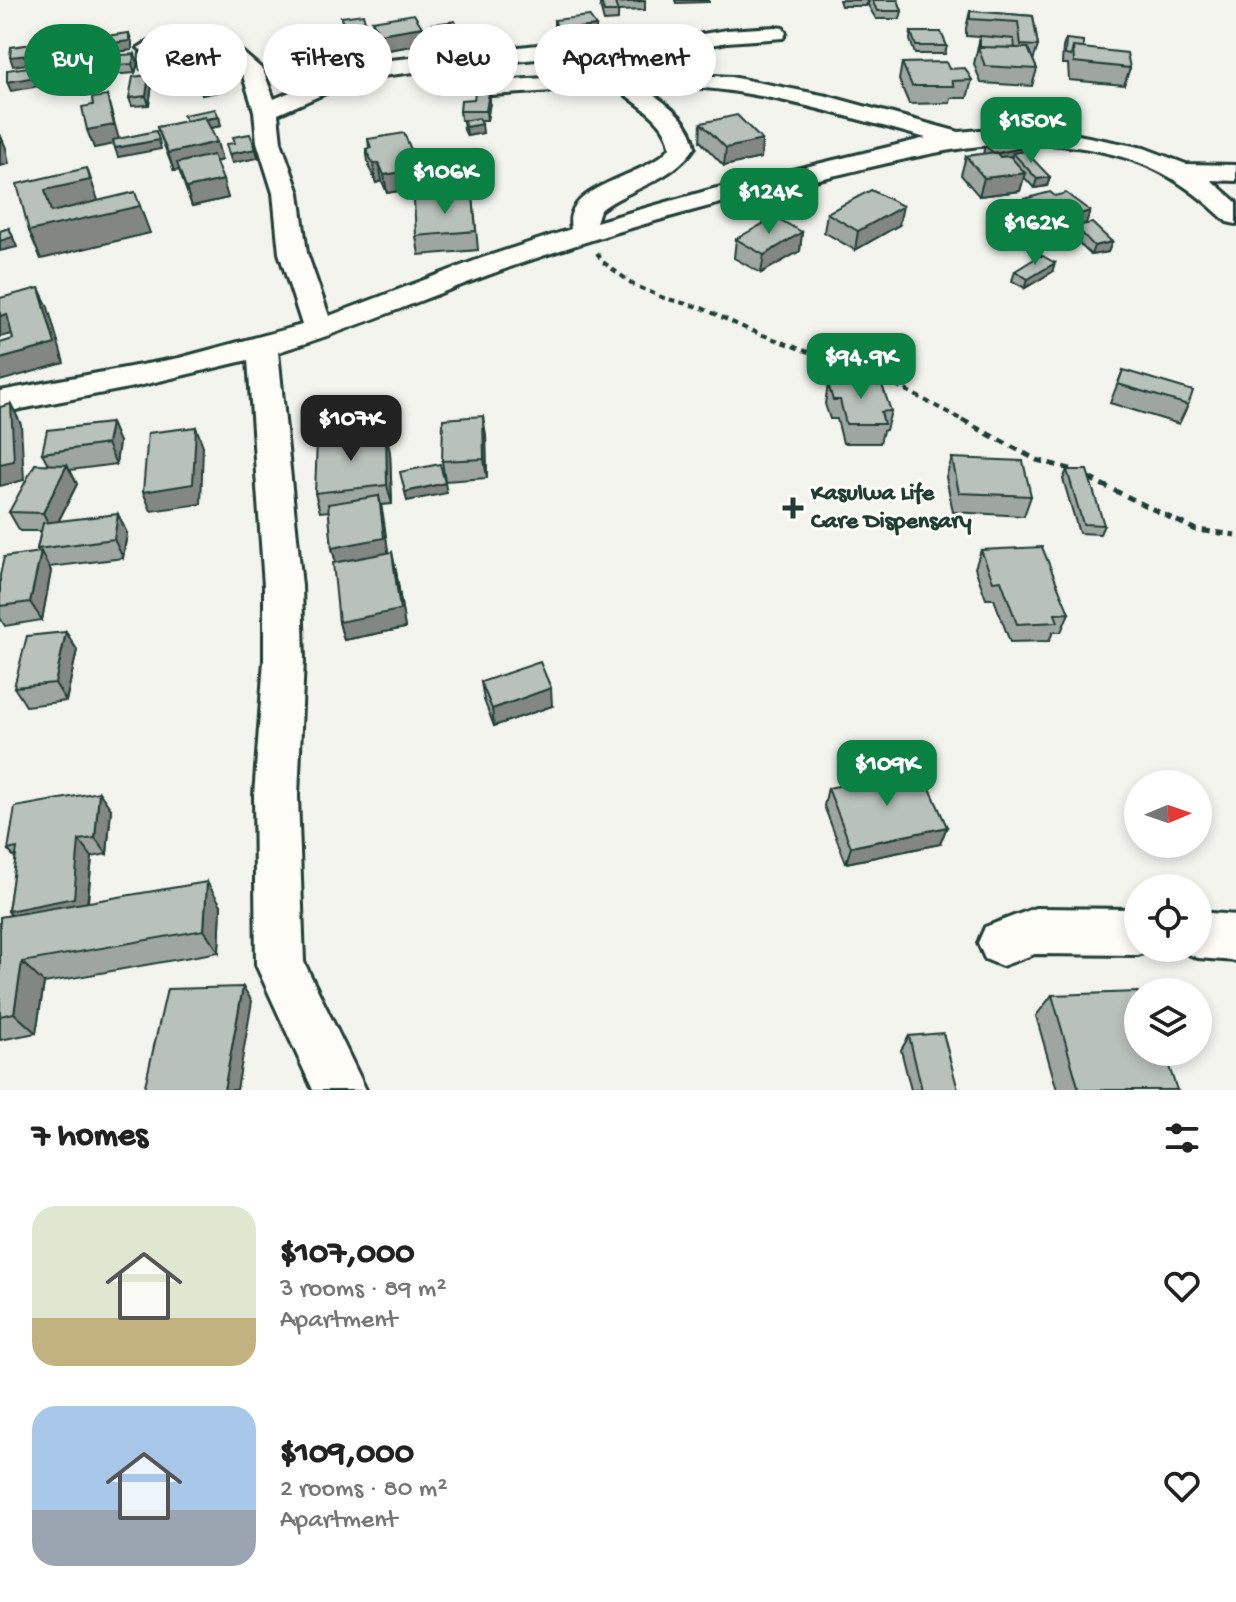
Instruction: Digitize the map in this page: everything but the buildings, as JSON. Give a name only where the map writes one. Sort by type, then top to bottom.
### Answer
[{"type":"street","points":[[716,38],[775,33]]},
{"type":"street","points":[[247,65],[252,70],[266,111],[269,142],[288,207],[293,253],[318,328]]},
{"type":"street","points":[[266,111],[351,74],[408,66]]},
{"type":"street","points":[[716,83],[771,90],[963,140]]},
{"type":"street","points":[[586,235],[583,215],[587,208],[602,195],[661,170],[676,157],[684,144],[682,135],[672,123],[634,96]]},
{"type":"street","points":[[0,402],[93,387],[262,344],[354,318],[511,257],[673,207],[963,140],[1023,136],[1073,141],[1143,156],[1182,172],[1236,216]]},
{"type":"street","points":[[1182,172],[1236,173]]},
{"type":"street","points":[[262,344],[283,586],[284,660],[276,796],[280,965],[340,1090]]},
{"type":"street","points":[[1002,943],[1035,931],[1124,932]]},
{"type":"street","points":[[1212,936],[1236,938]]},
{"type":"path","points":[[586,235],[603,262],[634,285],[896,385],[1037,460],[1070,469],[1196,530],[1236,535]]},
{"type":"place","name":"Kasulwa Life Care Dispensary","points":[[793,508]]}]
